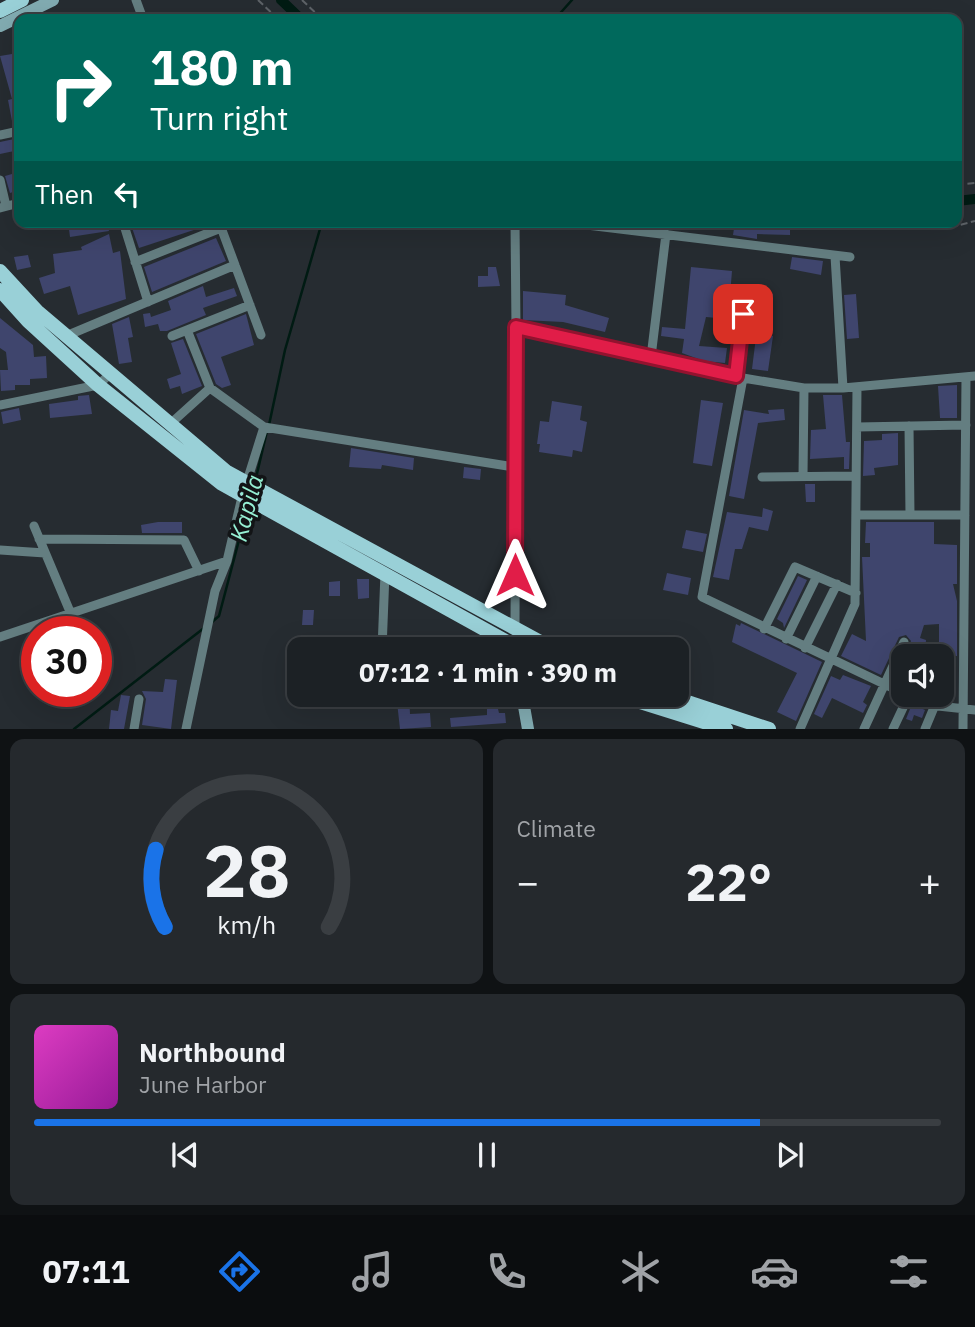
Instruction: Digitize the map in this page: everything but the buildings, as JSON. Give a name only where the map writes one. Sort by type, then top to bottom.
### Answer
[{"type":"main road","points":[[0,11],[22,0]]},
{"type":"main road","points":[[0,271],[37,311],[66,337],[104,380],[169,425],[244,491]]},
{"type":"main road","points":[[0,290],[28,321],[244,491],[388,568],[530,637]]},
{"type":"main road","points":[[388,568],[498,637]]},
{"type":"main road","points":[[689,703],[769,729]]},
{"type":"main road","points":[[656,707],[726,729]]},
{"type":"street","points":[[24,14],[53,0]]},
{"type":"street","points":[[0,180],[3,207]]},
{"type":"street","points":[[125,228],[148,302]]},
{"type":"street","points":[[135,262],[213,228]]},
{"type":"street","points":[[221,228],[261,335]]},
{"type":"street","points":[[515,228],[515,637]]},
{"type":"street","points":[[614,228],[850,257]]},
{"type":"street","points":[[652,356],[666,234]]},
{"type":"street","points":[[835,256],[843,388]]},
{"type":"street","points":[[66,337],[235,265]]},
{"type":"street","points":[[746,293],[739,377],[701,594],[706,601],[891,686]]},
{"type":"street","points":[[172,336],[250,305]]},
{"type":"street","points":[[516,327],[739,377],[804,388],[843,388],[971,377],[966,425],[970,473],[965,515],[970,657],[963,729]]},
{"type":"street","points":[[187,330],[210,388],[264,427],[514,467]]},
{"type":"street","points":[[0,405],[104,380]]},
{"type":"street","points":[[800,729],[852,615],[856,593],[857,387]]},
{"type":"street","points":[[169,425],[210,388]]},
{"type":"street","points":[[803,476],[804,388]]},
{"type":"street","points":[[857,427],[966,425]]},
{"type":"street","points":[[909,426],[910,515]]},
{"type":"street","points":[[186,729],[215,592],[227,561],[244,491],[264,427]]},
{"type":"street","points":[[762,477],[856,476]]},
{"type":"street","points":[[856,515],[965,515]]},
{"type":"street","points":[[34,526],[71,614]]},
{"type":"street","points":[[39,540],[184,540],[198,571]]},
{"type":"street","points":[[0,550],[45,553]]},
{"type":"street","points":[[0,638],[227,561]]},
{"type":"street","points":[[764,629],[795,567],[856,593]]},
{"type":"street","points":[[383,637],[388,568]]},
{"type":"street","points":[[786,639],[817,576]]},
{"type":"street","points":[[805,648],[837,584]]},
{"type":"street","points":[[864,729],[904,642]]},
{"type":"street","points":[[134,729],[139,699]]},
{"type":"street","points":[[524,707],[528,729]]},
{"type":"street","points":[[893,729],[902,707]]},
{"type":"street","points":[[925,729],[934,707]]},
{"type":"street","points":[[947,707],[975,710]]},
{"type":"path","points":[[258,0],[273,14]]},
{"type":"path","points":[[302,0],[317,14]]},
{"type":"waterway","points":[[281,0],[296,14]]},
{"type":"waterway","name":"Kapila","points":[[559,14],[572,0]]},
{"type":"waterway","points":[[962,200],[975,199]]},
{"type":"waterway","name":"Kapila","points":[[269,425],[285,350],[320,228]]},
{"type":"waterway","name":"Kapila","points":[[255,482],[267,431]]},
{"type":"waterway","name":"Kapila","points":[[212,622],[219,616],[248,506]]},
{"type":"waterway","name":"Kapila","points":[[74,729],[204,628]]},
{"type":"route","points":[[515,575],[516,327],[736,376],[743,314]]}]
